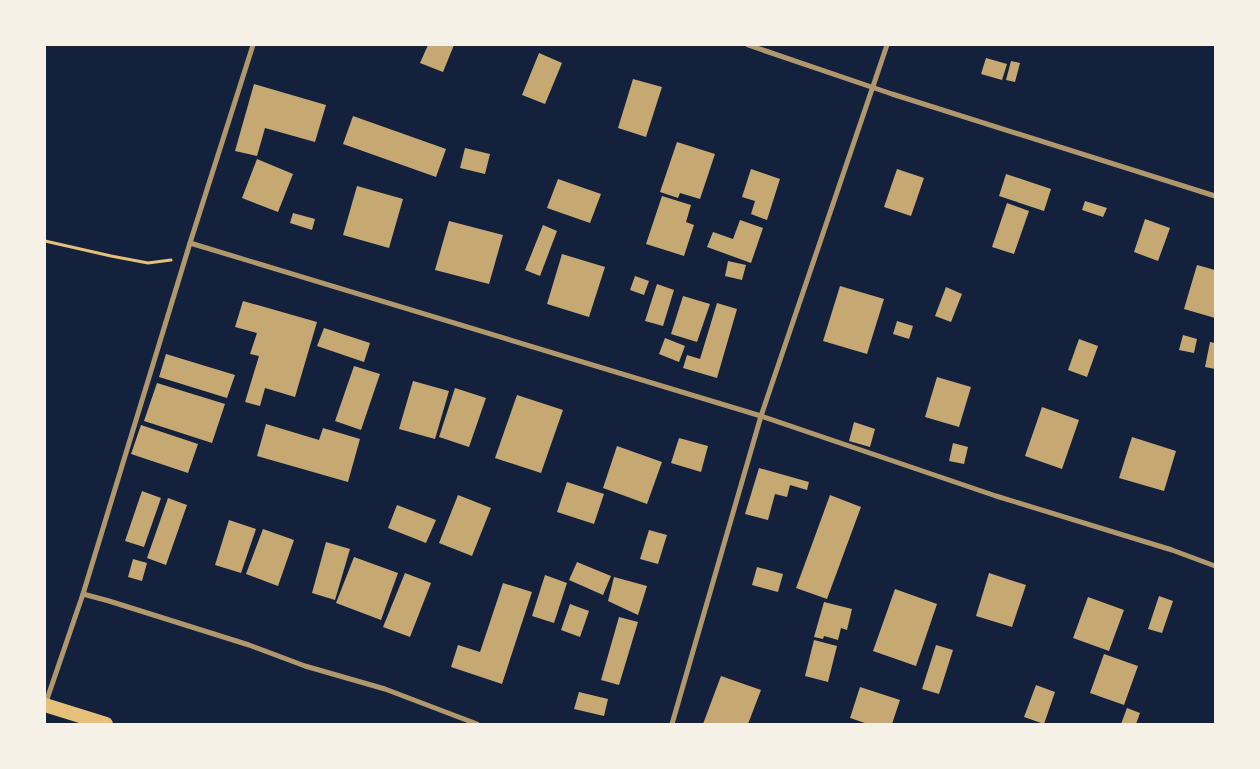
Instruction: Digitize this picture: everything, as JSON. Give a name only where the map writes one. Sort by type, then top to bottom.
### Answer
[{"type":"highway","points":[[45,705],[106,724]]},
{"type":"street","points":[[45,705],[83,594],[190,243],[253,45]]},
{"type":"street","points":[[748,45],[873,87],[1215,196]]},
{"type":"street","points":[[672,724],[761,416],[887,45]]},
{"type":"street","points":[[190,243],[761,416],[996,496],[1172,550],[1215,566]]},
{"type":"street","points":[[83,594],[249,645],[305,666],[385,689],[478,724]]},
{"type":"path","points":[[45,241],[148,263],[163,260],[185,260]]},
{"type":"building","points":[[428,45],[454,45],[443,72],[420,63]]},
{"type":"building","points":[[539,53],[562,63],[545,104],[522,95]]},
{"type":"building","points":[[986,58],[1007,64],[1002,80],[981,74]]},
{"type":"building","points":[[1011,61],[1020,63],[1015,82],[1006,80]]},
{"type":"building","points":[[633,79],[662,87],[646,137],[618,128]]},
{"type":"building","points":[[254,84],[326,105],[315,142],[265,128],[257,156],[235,151]]},
{"type":"building","points":[[353,116],[446,149],[436,177],[343,144]]},
{"type":"building","points":[[677,142],[715,154],[700,199],[680,193],[678,198],[660,192]]},
{"type":"building","points":[[465,148],[490,154],[485,174],[460,168]]},
{"type":"building","points":[[257,159],[293,174],[278,212],[242,198]]},
{"type":"building","points":[[751,169],[780,179],[767,220],[751,214],[755,201],[742,197]]},
{"type":"building","points":[[897,169],[924,178],[911,216],[884,207]]},
{"type":"building","points":[[1006,174],[1051,189],[1044,211],[999,196]]},
{"type":"building","points":[[558,179],[601,194],[590,223],[547,208]]},
{"type":"building","points":[[357,186],[403,199],[389,248],[343,235]]},
{"type":"building","points":[[662,196],[691,205],[686,222],[694,225],[684,256],[646,244]]},
{"type":"building","points":[[1085,201],[1107,208],[1103,217],[1082,210]]},
{"type":"building","points":[[1007,203],[1029,211],[1014,254],[992,247]]},
{"type":"building","points":[[293,213],[315,219],[312,230],[290,223]]},
{"type":"building","points":[[1145,219],[1170,228],[1158,261],[1134,252]]},
{"type":"building","points":[[740,220],[763,228],[751,263],[707,247],[713,232],[733,239]]},
{"type":"building","points":[[449,221],[503,235],[489,284],[435,270]]},
{"type":"building","points":[[543,225],[557,231],[540,276],[525,270]]},
{"type":"building","points":[[562,254],[605,267],[589,317],[547,304]]},
{"type":"building","points":[[728,261],[746,265],[742,280],[725,276]]},
{"type":"building","points":[[1197,265],[1215,270],[1215,318],[1184,309]]},
{"type":"building","points":[[635,276],[649,281],[644,295],[630,290]]},
{"type":"building","points":[[657,284],[674,290],[663,326],[645,321]]},
{"type":"building","points":[[840,286],[884,299],[867,354],[823,341]]},
{"type":"building","points":[[946,287],[962,294],[951,322],[935,316]]},
{"type":"building","points":[[683,296],[710,304],[697,342],[671,334]]},
{"type":"building","points":[[243,301],[317,322],[295,397],[265,388],[260,406],[245,402],[259,356],[250,354],[257,333],[235,327]]},
{"type":"building","points":[[717,303],[737,309],[717,378],[683,368],[687,355],[700,359]]},
{"type":"building","points":[[897,321],[913,326],[909,339],[893,334]]},
{"type":"building","points":[[324,328],[370,343],[364,362],[317,346]]},
{"type":"building","points":[[1183,335],[1197,339],[1194,353],[1179,350]]},
{"type":"building","points":[[665,338],[685,346],[679,362],[659,354]]},
{"type":"building","points":[[1079,339],[1098,346],[1087,377],[1068,370]]},
{"type":"building","points":[[1210,342],[1215,343],[1215,369],[1205,367]]},
{"type":"building","points":[[166,354],[235,375],[227,398],[159,377]]},
{"type":"building","points":[[354,366],[380,374],[361,430],[335,421]]},
{"type":"building","points":[[937,377],[971,387],[959,427],[925,417]]},
{"type":"building","points":[[413,381],[449,391],[435,439],[399,429]]},
{"type":"building","points":[[157,383],[225,404],[212,443],[144,421]]},
{"type":"building","points":[[455,388],[486,398],[469,447],[439,437]]},
{"type":"building","points":[[517,395],[563,410],[541,473],[495,458]]},
{"type":"building","points":[[1042,407],[1079,420],[1062,469],[1025,456]]},
{"type":"building","points":[[854,422],[875,429],[870,447],[849,441]]},
{"type":"building","points":[[266,424],[319,440],[323,428],[360,439],[348,482],[257,456]]},
{"type":"building","points":[[141,425],[198,444],[188,473],[131,454]]},
{"type":"building","points":[[1132,437],[1176,451],[1164,491],[1119,478]]},
{"type":"building","points":[[679,438],[708,446],[701,472],[671,463]]},
{"type":"building","points":[[953,443],[968,447],[964,464],[949,461]]},
{"type":"building","points":[[617,446],[662,462],[647,504],[603,488]]},
{"type":"building","points":[[759,468],[809,482],[807,490],[790,485],[787,497],[775,494],[768,520],[745,514]]},
{"type":"building","points":[[567,482],[604,494],[594,524],[557,512]]},
{"type":"building","points":[[142,491],[161,498],[144,547],[125,541]]},
{"type":"building","points":[[458,495],[491,508],[472,556],[439,543]]},
{"type":"building","points":[[830,495],[861,507],[827,599],[796,588]]},
{"type":"building","points":[[168,498],[187,505],[166,565],[147,558]]},
{"type":"building","points":[[397,505],[436,520],[426,543],[388,528]]},
{"type":"building","points":[[229,520],[256,529],[241,573],[215,565]]},
{"type":"building","points":[[263,529],[294,540],[278,586],[246,574]]},
{"type":"building","points":[[649,530],[667,535],[658,564],[640,559]]},
{"type":"building","points":[[326,542],[350,549],[335,600],[312,593]]},
{"type":"building","points":[[354,557],[398,573],[381,620],[336,603]]},
{"type":"building","points":[[133,559],[147,563],[142,581],[128,577]]},
{"type":"building","points":[[577,562],[611,576],[603,595],[569,580]]},
{"type":"building","points":[[757,567],[783,574],[778,592],[752,585]]},
{"type":"building","points":[[405,573],[431,583],[410,637],[383,627]]},
{"type":"building","points":[[989,573],[1026,585],[1012,627],[976,616]]},
{"type":"building","points":[[545,575],[567,583],[554,623],[532,616]]},
{"type":"building","points":[[614,577],[647,586],[638,615],[608,601]]},
{"type":"building","points":[[503,583],[532,592],[502,684],[451,667],[458,645],[480,652]]},
{"type":"building","points":[[895,589],[937,604],[916,666],[873,651]]},
{"type":"building","points":[[1159,596],[1173,601],[1162,633],[1148,629]]},
{"type":"building","points":[[1088,597],[1124,610],[1109,651],[1073,638]]},
{"type":"building","points":[[824,602],[852,609],[847,630],[841,628],[838,640],[824,636],[823,639],[814,637]]},
{"type":"building","points":[[570,604],[589,611],[580,637],[561,630]]},
{"type":"building","points":[[619,617],[638,622],[619,685],[601,680]]},
{"type":"building","points":[[814,640],[837,646],[828,682],[805,676]]},
{"type":"building","points":[[936,645],[953,650],[939,694],[922,689]]},
{"type":"building","points":[[1104,654],[1138,666],[1124,705],[1090,693]]},
{"type":"building","points":[[721,676],[761,690],[748,724],[703,724]]},
{"type":"building","points":[[1036,685],[1055,692],[1044,724],[1024,717]]},
{"type":"building","points":[[860,687],[900,700],[892,724],[868,724],[850,718]]},
{"type":"building","points":[[579,692],[608,699],[604,716],[574,709]]},
{"type":"building","points":[[1127,708],[1140,713],[1136,724],[1121,724]]}]
